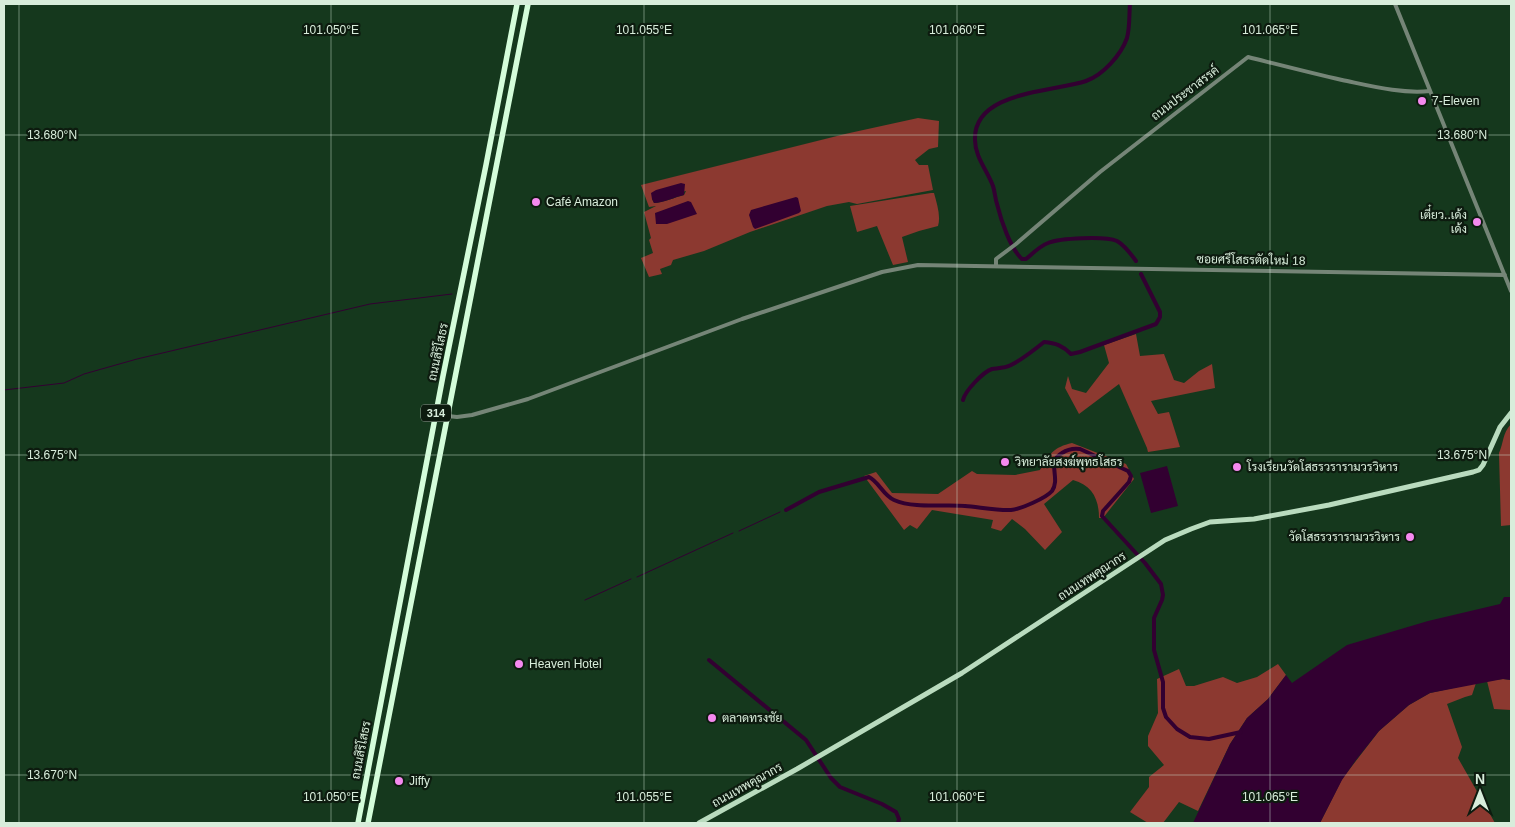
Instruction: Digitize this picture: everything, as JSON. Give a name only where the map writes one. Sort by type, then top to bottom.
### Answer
[{"type":"highway","name":"ถนนสิริโสธร","points":[[358,823],[417,508],[517,4]]},
{"type":"highway","name":"ถนนสิริโสธร","points":[[368,823],[528,4]]},
{"type":"highway","points":[[417,508],[430,510]]},
{"type":"main road","name":"ถนนเทพคุณากร","points":[[699,823],[797,769],[962,673],[1165,540],[1190,528],[1210,522],[1254,518],[1329,506],[1479,470],[1500,427],[1510,415]]},
{"type":"street","points":[[1395,4],[1511,291]]},
{"type":"street","name":"ถนนประชาสรรค์","points":[[996,266],[996,259],[1100,172],[1248,57],[1370,86],[1414,92],[1430,91]]},
{"type":"street","name":"ซอยศรีโสธรตัดใหม่ 18","points":[[448,416],[472,415],[528,400],[708,331],[882,272],[901,268],[924,265],[1505,275]]},
{"type":"shaded area","points":[[918,118],[939,121],[938,147],[929,149],[915,160],[919,165],[928,165],[933,190],[857,204],[849,202],[827,206],[750,232],[704,251],[673,260],[671,265],[660,269],[662,274],[649,277],[641,258],[653,253],[644,212],[656,206],[649,207],[641,185],[845,134]],"holes":[[[686,191],[684,195],[657,203],[654,203],[652,199]]]},
{"type":"shaded area","points":[[681,183],[685,184],[684,195],[654,203],[651,193]]},
{"type":"shaded area","points":[[934,193],[937,206],[938,226],[902,237],[908,262],[893,265],[877,226],[857,232],[850,206]]},
{"type":"shaded area","points":[[798,198],[801,211],[799,213],[755,229],[753,227],[749,215],[751,210]]},
{"type":"shaded area","points":[[688,201],[691,202],[697,214],[667,224],[656,224],[655,213]]},
{"type":"shaded area","points":[[1136,334],[1140,356],[1164,354],[1174,380],[1184,383],[1199,371],[1212,364],[1215,388],[1151,401],[1158,414],[1169,412],[1180,447],[1148,452],[1119,384],[1079,414],[1065,388],[1068,376],[1072,389],[1086,393],[1109,363],[1104,345]]},
{"type":"shaded area","points":[[1511,424],[1511,525],[1501,526],[1499,453]]},
{"type":"shaded area","points":[[1072,443],[1126,464],[1134,479],[1103,518],[1099,518],[1098,505],[1090,489],[1080,482],[1073,480],[1044,504],[1062,532],[1045,550],[1025,529],[1012,519],[1001,531],[991,528],[993,520],[932,510],[917,529],[910,525],[904,530],[864,476],[876,472],[892,493],[938,494],[972,471],[977,474],[1015,475],[1040,470],[1056,449]]},
{"type":"shaded area","points":[[1167,466],[1178,506],[1151,513],[1140,473]]},
{"type":"shaded area","points":[[1504,597],[1511,597],[1511,680],[1503,679],[1430,693],[1409,705],[1379,731],[1356,760],[1342,780],[1320,823],[1193,823],[1230,744],[1247,718],[1268,699],[1286,675],[1292,683],[1347,645],[1428,621],[1500,604]]},
{"type":"shaded area","points":[[1278,664],[1286,675],[1268,699],[1247,718],[1230,744],[1198,811],[1179,802],[1163,823],[1148,823],[1130,812],[1149,787],[1149,777],[1164,765],[1148,746],[1148,736],[1158,713],[1157,679],[1179,669],[1186,686],[1194,686],[1223,677],[1237,683],[1257,677]]},
{"type":"shaded area","points":[[1511,680],[1511,710],[1494,709],[1487,681]]},
{"type":"shaded area","points":[[1476,683],[1472,695],[1447,704],[1462,747],[1458,758],[1495,823],[1320,823],[1342,779],[1379,731],[1409,705],[1430,693]]},
{"type":"waterway","points":[[1130,4],[1127,38],[1111,64],[1099,74],[1086,81],[1017,96],[1001,103],[987,112],[978,124],[975,140],[979,158],[993,186],[1006,233],[1022,259],[1026,259],[1039,248],[1054,241],[1093,238],[1117,241],[1125,247],[1136,261]]},
{"type":"waterway","points":[[963,400],[971,387],[984,374],[992,369],[1011,365],[1044,342],[1059,345],[1071,354],[1156,324],[1160,317],[1160,312],[1141,274]]},
{"type":"waterway","points":[[4,390],[64,383],[84,374],[137,359],[370,304],[452,294]]},
{"type":"waterway","points":[[786,510],[819,492],[869,477],[890,498],[902,503],[1011,510],[1039,500],[1049,494],[1054,486],[1054,466],[1057,457],[1073,449],[1080,449],[1128,471],[1131,476],[1129,482],[1103,511],[1102,516],[1145,563],[1161,584],[1162,600],[1154,618],[1154,650],[1163,682],[1163,708],[1166,717],[1177,729],[1190,737],[1209,739],[1241,732]]},
{"type":"waterway","points":[[739,531],[780,512]]},
{"type":"waterway","points":[[637,577],[733,533]]},
{"type":"waterway","points":[[585,600],[631,579]]},
{"type":"waterway","points":[[709,660],[806,740],[831,778],[840,787],[882,804],[896,812],[899,819],[898,823]]},
{"type":"place","name":"7-Eleven","points":[[1422,101]]},
{"type":"place","name":"Café Amazon","points":[[536,202]]},
{"type":"place","name":"เตี๋ยว..เด้ง เด้ง","points":[[1477,222]]},
{"type":"place","name":"วิทยาลัยสงฆ์พุทธโสธร","points":[[1005,462]]},
{"type":"place","name":"โรงเรียนวัดโสธรวรารามวรวิหาร","points":[[1237,467]]},
{"type":"place","name":"วัดโสธรวรารามวรวิหาร","points":[[1410,537]]},
{"type":"place","name":"Heaven Hotel","points":[[519,664]]},
{"type":"place","name":"ตลาดทรงชัย","points":[[712,718]]},
{"type":"place","name":"Jiffy","points":[[399,781]]}]
